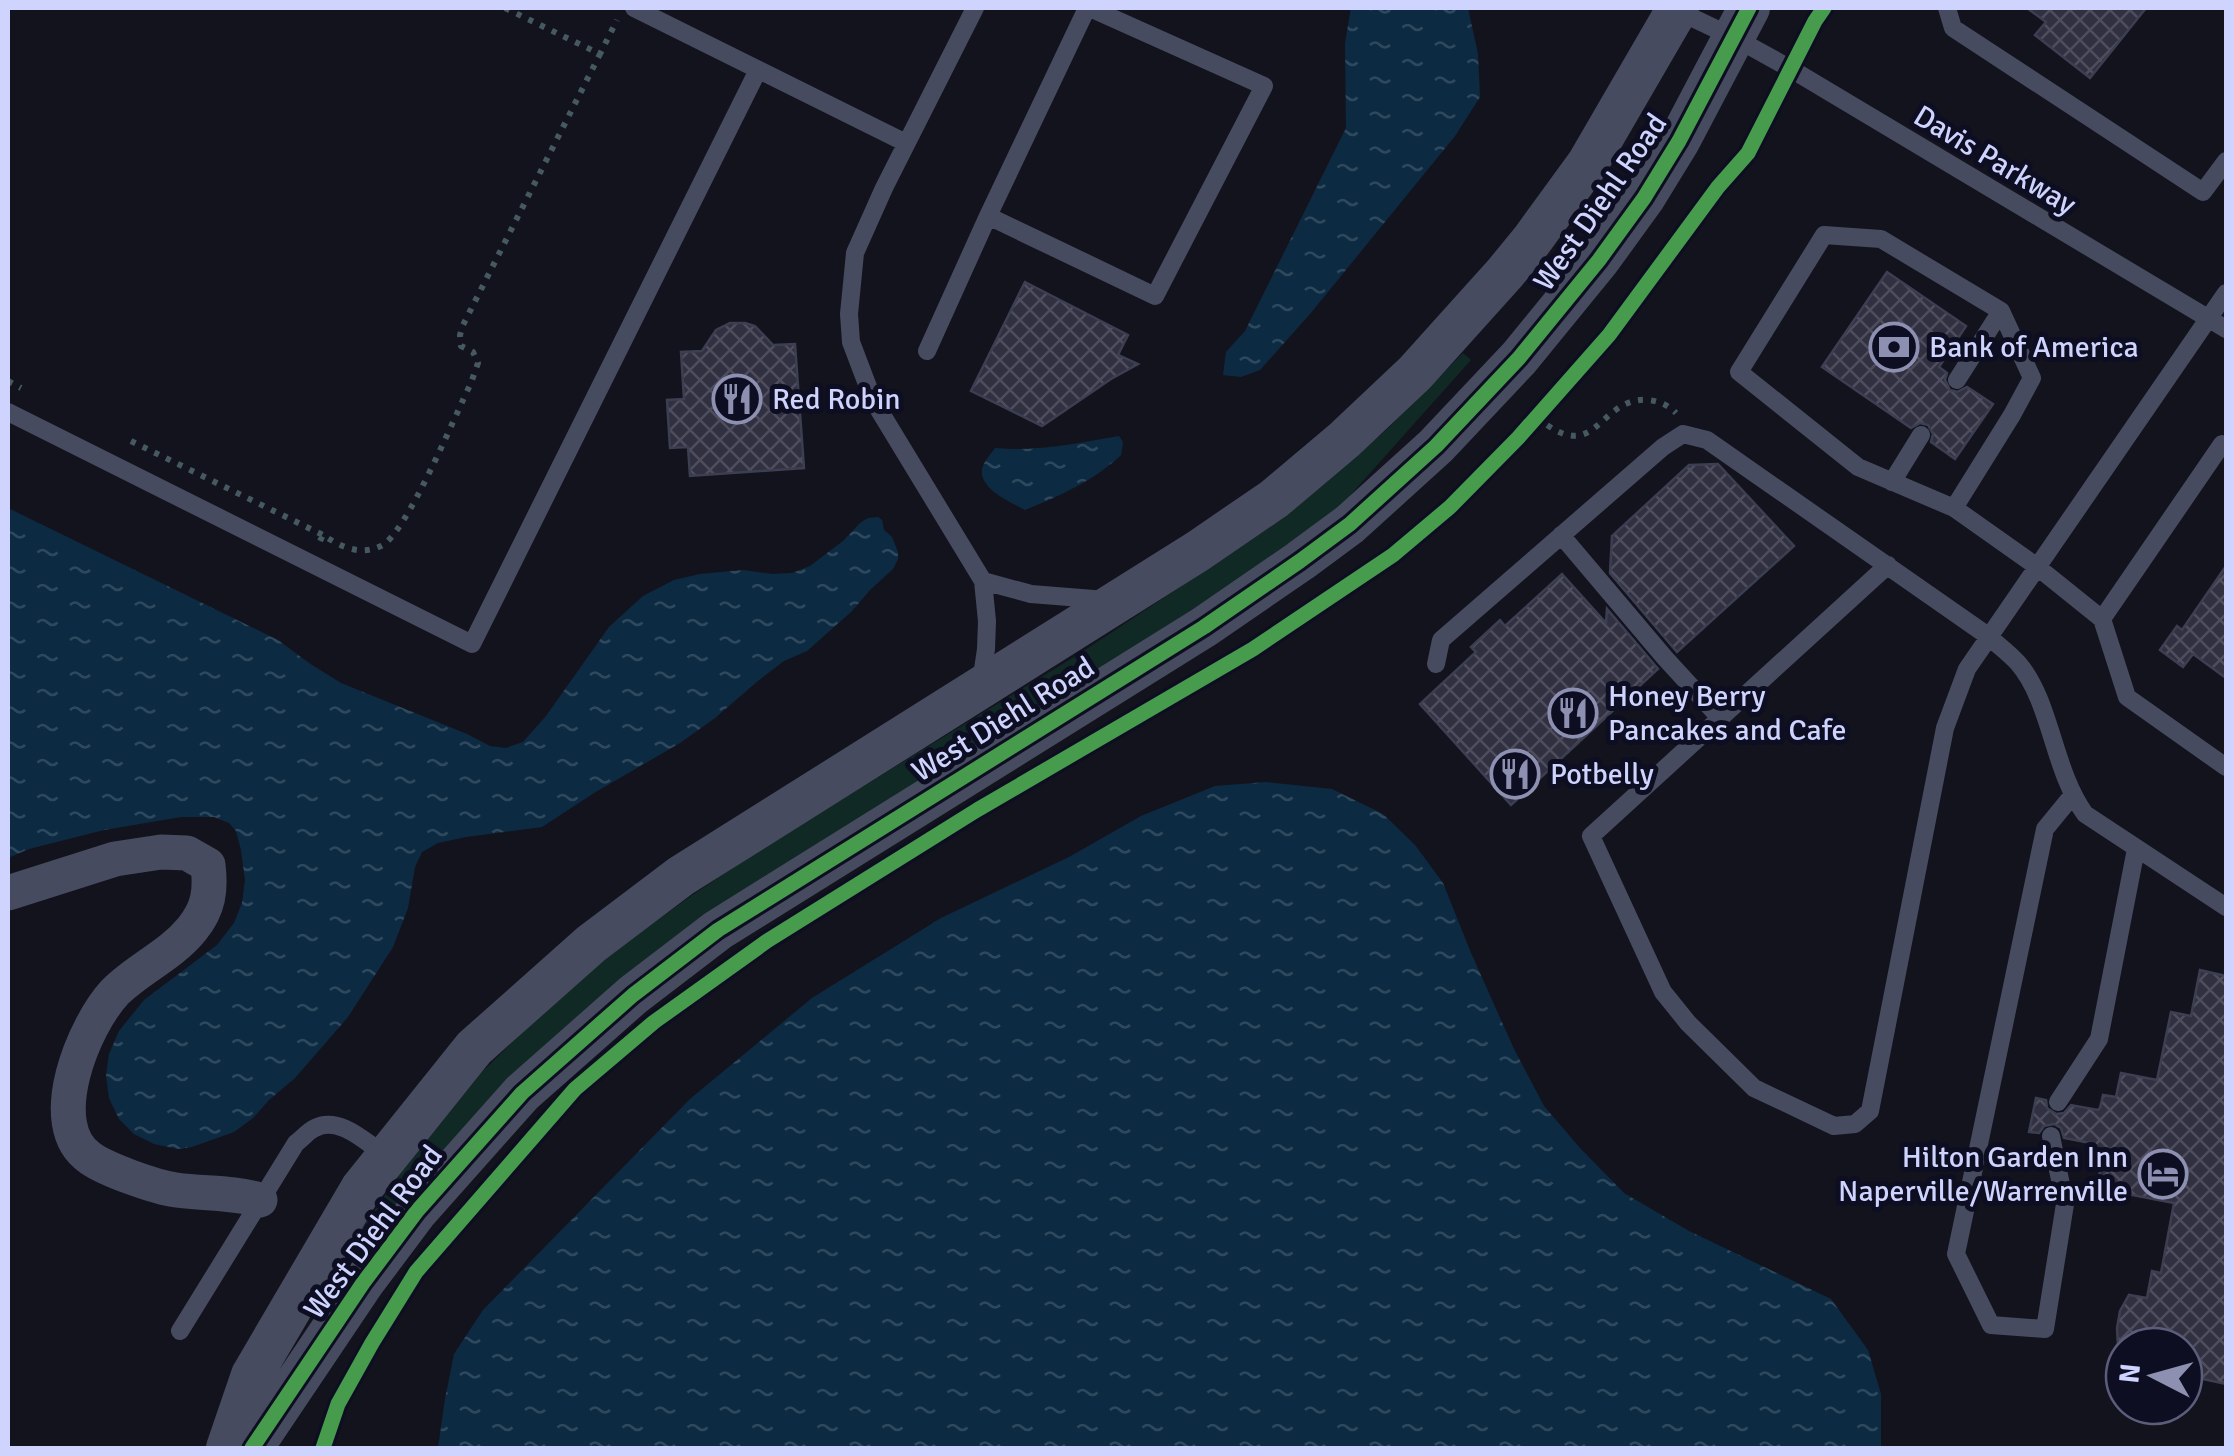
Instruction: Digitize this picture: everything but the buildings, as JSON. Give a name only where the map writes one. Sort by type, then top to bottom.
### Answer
[{"type":"street","name":"West Diehl Road","points":[[226,1448],[252,1375],[360,1188],[474,1048],[591,944],[680,876],[1122,600],[1274,499],[1344,440],[1416,373],[1565,198],[1598,148],[1675,9]]},
{"type":"street","name":"West Diehl Road","points":[[252,1448],[417,1211],[522,1093],[632,995],[718,930],[1252,594],[1350,524],[1436,446],[1520,358],[1644,198],[1742,23]]},
{"type":"street","points":[[8,892],[115,859],[161,852],[187,852],[208,865],[211,892],[194,926],[169,953],[115,992],[93,1023],[78,1056],[70,1090],[69,1120],[74,1141],[90,1158],[139,1180],[174,1190],[238,1194],[260,1200]]},
{"type":"lane","points":[[634,8],[906,142]]},
{"type":"lane","points":[[975,8],[906,142],[855,253],[849,314],[851,342],[872,400],[983,581],[987,621],[980,688]]},
{"type":"lane","points":[[927,351],[988,216],[1089,8],[1264,86],[1155,296],[988,216]]},
{"type":"lane","points":[[1947,8],[1953,28],[2203,192],[2226,161]]},
{"type":"lane","name":"Davis Parkway","points":[[1675,9],[1742,23],[1804,77],[2226,329]]},
{"type":"lane","points":[[8,412],[472,644],[758,70]]},
{"type":"lane","points":[[1954,508],[2032,378],[2002,311],[1881,239],[1824,235],[1739,372],[1858,468],[1954,508],[2102,619],[2127,698],[2226,768]]},
{"type":"lane","points":[[1888,565],[1590,836],[1663,992],[1688,1023],[1754,1088],[1834,1126],[1855,1124],[1870,1111],[1945,728],[1967,669],[2226,292]]},
{"type":"lane","points":[[1957,380],[2002,311]]},
{"type":"lane","points":[[1436,664],[1442,640],[1663,446],[1683,434],[1707,440],[1988,636],[2020,664],[2036,696],[2072,796],[2085,814],[2226,908]]},
{"type":"lane","points":[[1892,482],[1921,435]]},
{"type":"lane","points":[[2102,619],[2222,444],[2226,446]]},
{"type":"lane","points":[[1561,535],[1720,718]]},
{"type":"lane","points":[[983,581],[1047,596],[1122,600]]},
{"type":"lane","points":[[2051,1136],[2065,1204],[2045,1328],[1991,1324],[1956,1254],[2045,829],[2072,796]]},
{"type":"lane","points":[[2058,1102],[2098,1039],[2136,849]]},
{"type":"lane","points":[[180,1331],[296,1144],[316,1127],[332,1124],[348,1130],[386,1157]]},
{"type":"path","points":[[505,8],[600,54]]},
{"type":"path","points":[[130,441],[342,547],[363,551],[384,546],[405,519],[471,383],[478,363],[473,352],[461,346],[460,335],[623,8]]},
{"type":"path","points":[[8,381],[25,390]]},
{"type":"path","points":[[1549,404],[1532,422],[1566,436],[1592,431],[1632,400],[1651,400],[1669,406],[1683,422]]},
{"type":"path","points":[[310,562],[323,535]]},
{"type":"green space","points":[[1463,353],[1471,360],[1337,510],[1295,545],[874,811],[363,1251],[355,1255],[349,1252],[402,1171],[481,1073],[602,960],[764,847],[1079,654],[1278,522],[1386,430]]},
{"type":"water","points":[[1351,8],[1468,8],[1478,54],[1480,97],[1455,136],[1260,370],[1241,377],[1223,375],[1226,352],[1245,331],[1346,128],[1345,43]]},
{"type":"water","points":[[1119,436],[1123,442],[1121,455],[1099,473],[1025,510],[998,494],[983,477],[984,464],[995,448],[1042,448]]},
{"type":"water","points":[[8,508],[278,640],[341,683],[490,746],[506,748],[523,742],[546,716],[609,627],[643,596],[674,580],[743,570],[792,573],[810,566],[860,523],[878,517],[892,537],[898,559],[851,612],[807,651],[784,661],[680,743],[542,827],[466,837],[438,843],[422,852],[393,947],[348,1017],[295,1078],[253,1118],[234,1132],[178,1149],[154,1144],[134,1134],[119,1119],[109,1098],[109,1054],[119,1031],[144,1000],[217,945],[234,923],[245,880],[236,831],[214,817],[181,817],[104,830],[8,858]]},
{"type":"water","points":[[1266,782],[1332,789],[1383,814],[1415,845],[1443,883],[1514,1049],[1544,1106],[1624,1193],[1689,1231],[1831,1299],[1868,1350],[1881,1394],[1881,1448],[438,1448],[454,1354],[483,1310],[690,1099],[812,998],[941,918],[1069,857],[1141,816],[1215,786]]},
{"type":"cycle path","points":[[252,1448],[363,1283],[417,1211],[522,1093],[633,995],[718,930],[1204,627],[1350,524],[1436,446],[1519,358],[1644,198],[1679,141],[1749,8]]},
{"type":"cycle path","points":[[323,1448],[338,1404],[416,1272],[575,1089],[654,1022],[767,941],[977,810],[1253,649],[1393,555],[1450,507],[1518,438],[1609,335],[1718,187],[1748,153],[1824,8]]},
{"type":"place","name":"Bank of America","points":[[1894,347]]},
{"type":"place","name":"Red Robin","points":[[737,399]]},
{"type":"place","name":"Honey Berry Pancakes and Cafe","points":[[1573,713]]},
{"type":"place","name":"Potbelly","points":[[1515,774]]},
{"type":"place","name":"Hilton Garden Inn Naperville/Warrenville","points":[[2163,1174]]}]
